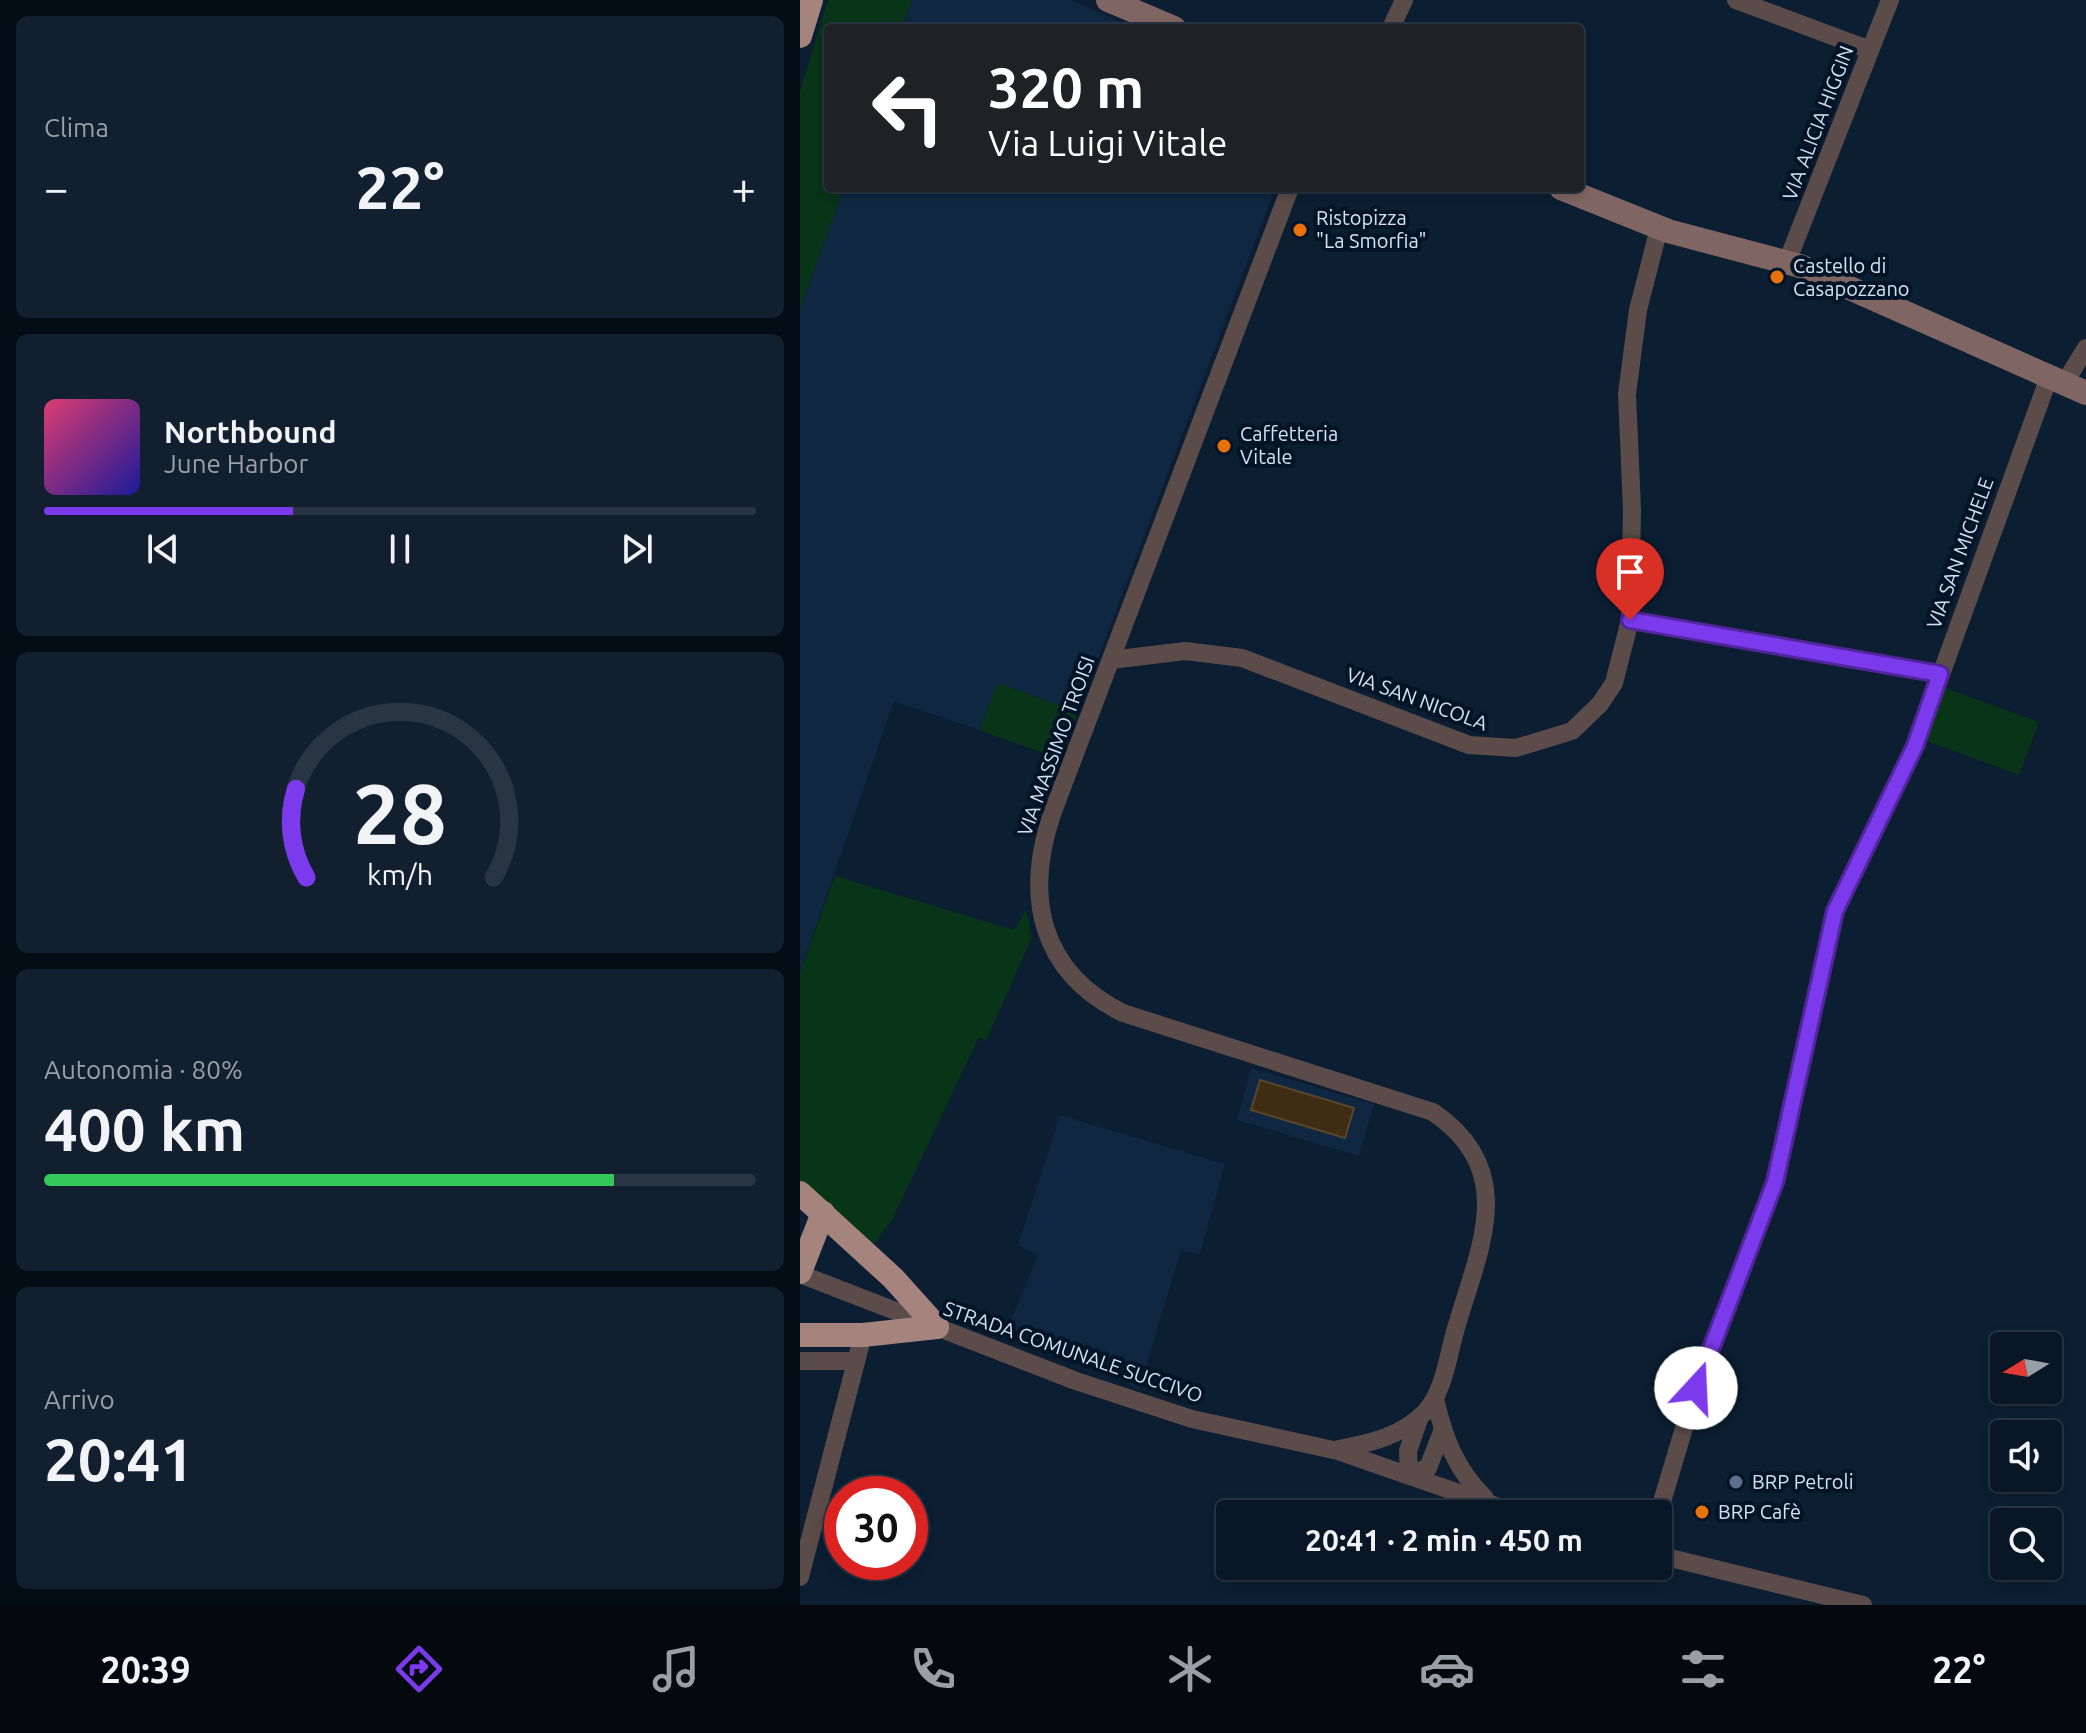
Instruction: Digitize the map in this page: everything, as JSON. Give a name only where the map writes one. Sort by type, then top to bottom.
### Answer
[{"type":"highway","points":[[800,36],[811,0]]},
{"type":"highway","points":[[800,1193],[893,1278],[937,1327]]},
{"type":"highway","points":[[800,1273],[823,1213]]},
{"type":"highway","points":[[800,1335],[863,1335],[937,1327]]},
{"type":"main road","points":[[1108,0],[1165,24]]},
{"type":"main road","points":[[1571,192],[1659,228],[1787,262],[2066,385]]},
{"type":"street","points":[[1393,24],[1404,0]]},
{"type":"street","points":[[1736,0],[1870,50]]},
{"type":"street","name":"VIA ALICIA HIGGIN","points":[[1787,262],[1890,0]]},
{"type":"street","name":"VIA MASSIMO TROISI","points":[[1288,192],[1052,814],[1038,859],[1037,883],[1045,929],[1068,971],[1101,1002],[1123,1013],[1433,1112],[1468,1142],[1484,1178],[1488,1216],[1435,1399],[1419,1417],[1391,1437],[1335,1450]]},
{"type":"street","name":"VIA SAN NICOLA","points":[[1111,660],[1185,651],[1242,658],[1458,741],[1492,748],[1516,748],[1572,731],[1600,704],[1614,683],[1622,663],[1630,620],[1632,510],[1627,394],[1638,310],[1659,228]]},
{"type":"street","name":"VIA SAN MICHELE","points":[[1662,1500],[1696,1388],[1775,1182],[1835,911],[1915,746],[1940,674],[2066,385],[2086,348]]},
{"type":"street","points":[[1630,620],[1940,674]]},
{"type":"street","name":"STRADA COMUNALE SUCCIVO","points":[[800,1273],[1076,1381],[1192,1419],[1335,1450],[1479,1500]]},
{"type":"street","points":[[800,1577],[863,1335]]},
{"type":"street","points":[[800,1361],[854,1361]]},
{"type":"street","points":[[1435,1399],[1449,1448],[1467,1481],[1488,1500]]},
{"type":"street","name":"VIA MASSIMO TROISI","points":[[1409,1474],[1408,1451],[1419,1417]]},
{"type":"street","points":[[1409,1474],[1428,1468],[1443,1429]]},
{"type":"street","points":[[1672,1558],[1863,1605]]},
{"type":"shaded area","points":[[912,0],[1071,0],[1126,24],[903,24]]},
{"type":"shaded area","points":[[843,192],[1273,192],[1078,712],[998,683],[979,730],[894,701],[800,972],[800,308]]},
{"type":"shaded area","points":[[1251,1068],[1374,1104],[1359,1156],[1237,1120]]},
{"type":"shaded area","points":[[1060,1115],[1225,1164],[1200,1254],[1181,1251],[1139,1389],[1008,1327],[1038,1256],[1018,1245]]},
{"type":"green space","points":[[828,0],[912,0],[903,24],[824,24],[824,192],[843,192],[800,308],[800,91]]},
{"type":"green space","points":[[998,683],[1078,712],[1062,760],[979,730]]},
{"type":"green space","points":[[1943,687],[2039,722],[2019,775],[1924,740]]},
{"type":"green space","points":[[835,876],[1014,930],[1026,910],[1032,937],[986,1041],[979,1037],[892,1220],[873,1245],[800,1182],[800,972]]},
{"type":"building","points":[[1260,1080],[1354,1108],[1345,1138],[1251,1110]]},
{"type":"place","name":"Ristopizza \"La Smorfia\"","points":[[1300,230]]},
{"type":"place","name":"Castello di Casapozzano","points":[[1777,277]]},
{"type":"place","name":"Caffetteria Vitale","points":[[1224,446]]},
{"type":"place","name":"BRP Petroli","points":[[1736,1482]]},
{"type":"place","name":"BRP Cafè","points":[[1702,1512]]},
{"type":"route","points":[[1630,620],[1940,674],[1915,746],[1877,830],[1851,874],[1835,911],[1775,1182],[1696,1388]]}]
